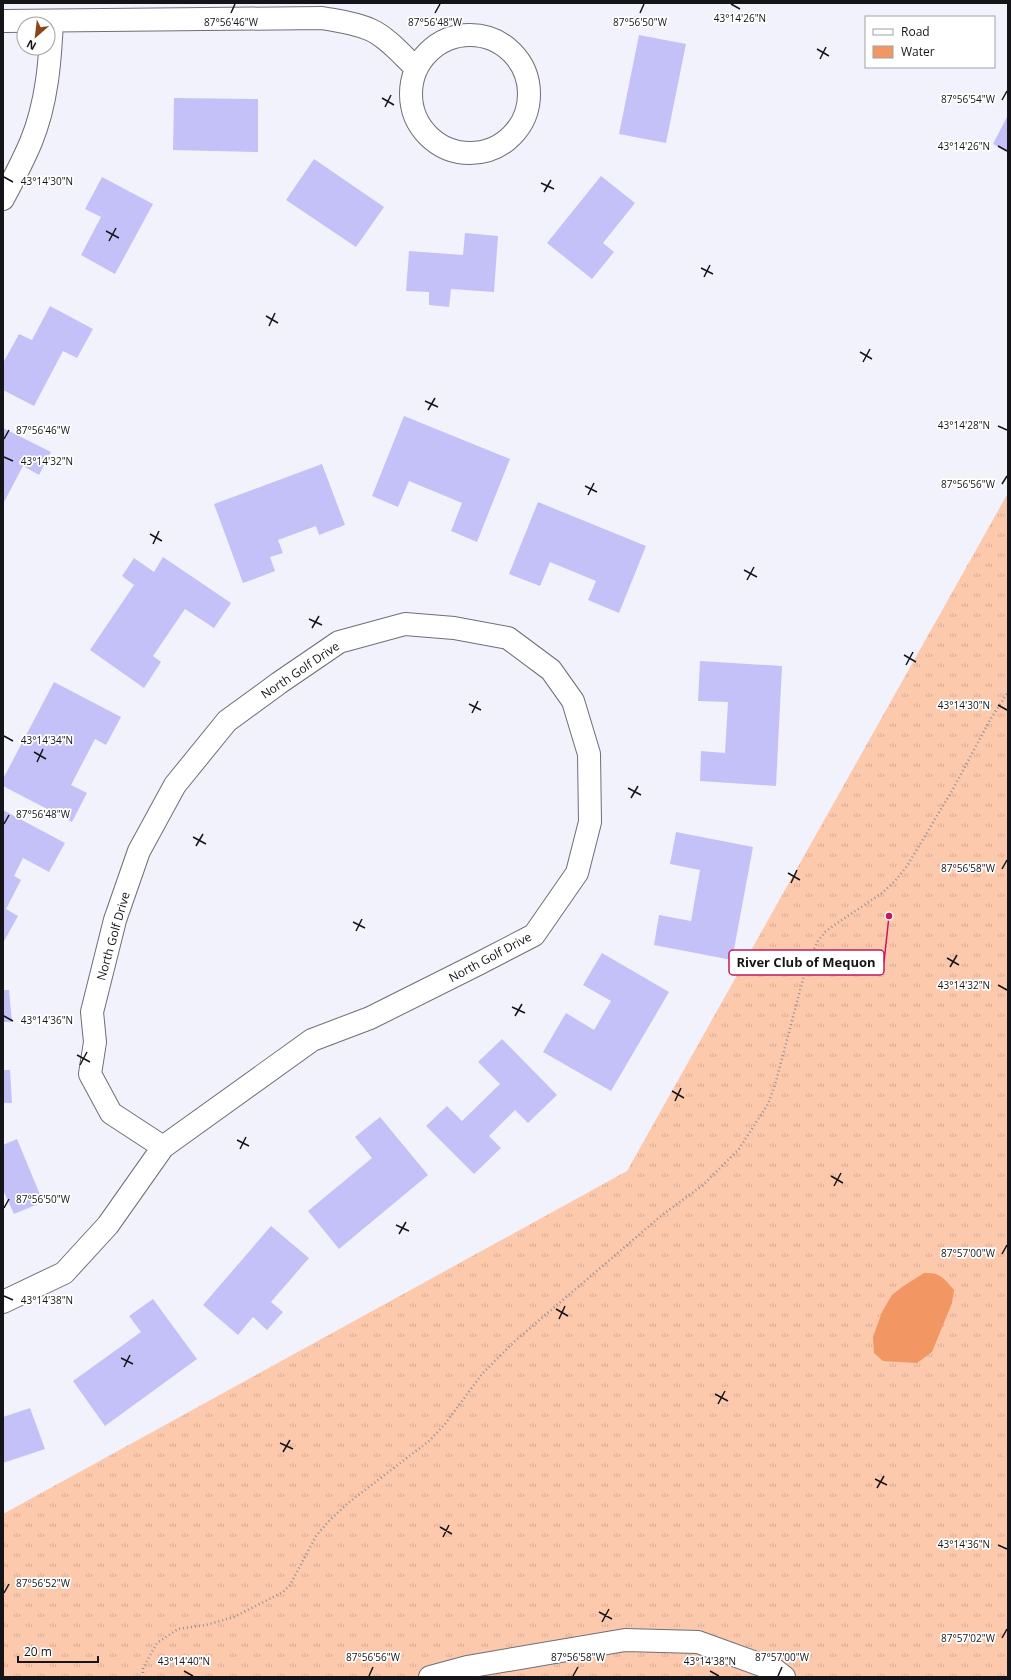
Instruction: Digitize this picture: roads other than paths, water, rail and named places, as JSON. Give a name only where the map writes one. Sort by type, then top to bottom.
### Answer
[{"type":"street","points":[[56,21],[322,18],[355,24],[372,30],[416,68]]},
{"type":"street","points":[[3,21],[16,21]]},
{"type":"street","points":[[463,35],[483,36],[501,44],[516,57],[526,75],[529,94],[526,114],[517,131],[497,147],[485,152],[466,154],[447,149],[430,139],[418,124],[411,106],[411,87],[416,68],[428,52],[444,41],[463,35]]},
{"type":"street","points":[[3,199],[32,140],[43,103],[50,56]]},
{"type":"street","name":"North Golf Drive","points":[[3,1302],[64,1273],[108,1225],[163,1147],[312,1040],[370,1018],[534,935],[576,873],[590,822],[589,754],[573,701],[551,670],[508,638],[454,628],[405,624],[339,642],[279,683],[228,721],[175,785],[139,851],[115,920],[92,1012],[95,1042],[90,1074],[111,1113],[163,1147]]},
{"type":"street","points":[[430,1677],[467,1667],[625,1640],[698,1642],[775,1670],[784,1677]]},
{"type":"water","points":[[924,1273],[938,1275],[954,1290],[952,1303],[932,1352],[917,1363],[883,1361],[874,1353],[873,1337],[882,1312],[892,1295]]},
{"type":"place","name":"River Club of Mequon","points":[[889,916]]}]
